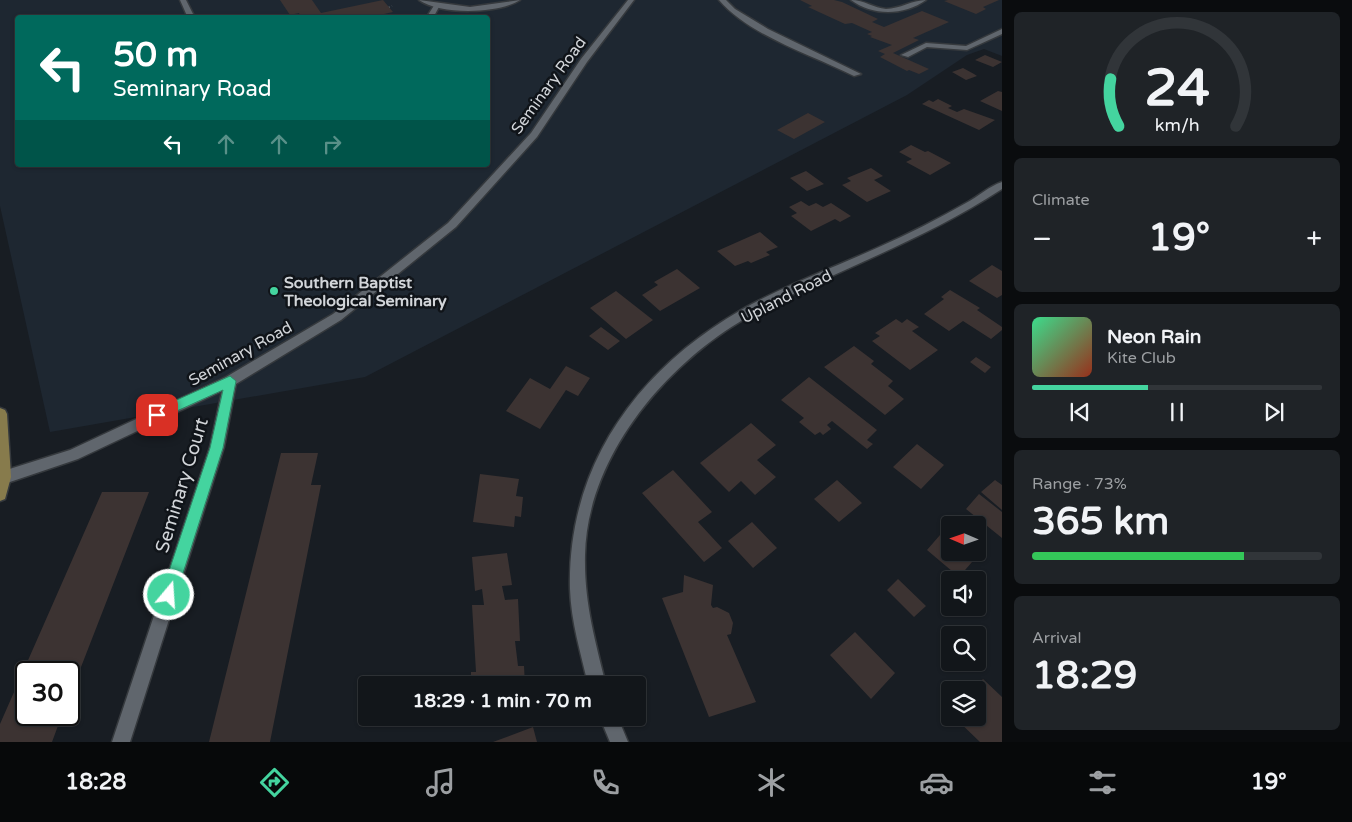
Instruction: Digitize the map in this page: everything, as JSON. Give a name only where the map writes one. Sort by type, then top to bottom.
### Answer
[{"type":"street","points":[[183,0],[190,15]]},
{"type":"street","points":[[422,0],[437,5],[484,8],[498,7],[517,0]]},
{"type":"street","name":"Seminary Road","points":[[4,477],[73,456],[230,381],[336,317],[452,225],[534,134],[584,61],[630,0]]},
{"type":"street","points":[[722,0],[736,14],[754,24],[857,74]]},
{"type":"street","points":[[854,0],[883,12],[891,13],[923,0]]},
{"type":"street","points":[[431,15],[437,5]]},
{"type":"street","points":[[904,55],[926,45],[968,48],[1002,31]]},
{"type":"street","name":"Upland Road","points":[[596,676],[583,630],[579,595],[578,550],[585,504],[600,461],[630,411],[657,382],[702,343],[753,309],[945,221],[1002,185]]},
{"type":"street","name":"Seminary Court","points":[[121,742],[217,448],[230,381]]},
{"type":"street","points":[[0,414],[4,477],[0,494]]},
{"type":"street","points":[[612,726],[619,742]]},
{"type":"shaded area","name":"Southern Baptist Theological Seminary","points":[[0,0],[1002,0],[1002,56],[984,49],[967,55],[907,95],[365,377],[50,432],[0,206]]},
{"type":"building","points":[[280,0],[312,0],[321,13],[383,0],[393,12],[380,15],[300,15],[299,13],[290,15]]},
{"type":"building","points":[[800,0],[834,0],[842,2],[878,19],[872,22],[884,27],[922,11],[949,22],[913,38],[919,40],[893,53],[929,69],[919,74],[907,71],[880,57],[885,54],[878,51],[892,45],[870,37],[872,36],[867,34],[872,32],[852,23],[845,24],[808,7],[812,6]]},
{"type":"building","points":[[999,0],[983,7],[986,9],[976,14],[944,1]]},
{"type":"building","points":[[985,55],[1002,62],[993,67],[975,60]]},
{"type":"building","points":[[963,68],[977,76],[966,80],[952,72]]},
{"type":"building","points":[[998,91],[1002,92],[1002,111],[980,101]]},
{"type":"building","points":[[938,99],[952,106],[948,108],[957,112],[964,109],[995,120],[979,130],[922,104],[929,100],[933,102]]},
{"type":"building","points":[[808,113],[825,122],[794,139],[777,130]]},
{"type":"building","points":[[911,145],[925,152],[928,151],[951,163],[930,175],[906,162],[912,159],[899,152]]},
{"type":"building","points":[[871,168],[883,176],[874,180],[891,191],[867,202],[842,185],[851,181],[847,178]]},
{"type":"building","points":[[806,171],[824,184],[807,191],[790,178]]},
{"type":"building","points":[[801,201],[809,206],[816,203],[823,207],[831,203],[851,216],[840,222],[835,219],[811,231],[791,216],[797,213],[789,207]]},
{"type":"building","points":[[760,232],[778,247],[766,252],[770,255],[751,263],[748,261],[735,266],[717,251]]},
{"type":"building","points":[[992,265],[1002,271],[1002,295],[997,298],[969,281]]},
{"type":"building","points":[[677,269],[700,288],[660,311],[642,295],[658,285],[654,282]]},
{"type":"building","points":[[950,290],[980,308],[977,310],[1002,327],[1002,330],[991,339],[963,321],[949,331],[924,314],[944,299],[941,297]]},
{"type":"building","points":[[616,291],[653,320],[626,339],[590,308]]},
{"type":"building","points":[[896,319],[902,323],[907,319],[919,327],[912,331],[938,350],[910,370],[872,341],[880,336],[875,333]]},
{"type":"building","points":[[601,327],[620,341],[608,350],[589,336]]},
{"type":"building","points":[[854,346],[874,361],[871,364],[893,381],[888,386],[904,399],[885,415],[824,367]]},
{"type":"building","points":[[976,357],[991,367],[985,373],[970,362]]},
{"type":"building","points":[[566,366],[590,378],[578,396],[566,390],[540,429],[506,411],[530,378],[550,389]]},
{"type":"building","points":[[809,377],[877,430],[867,440],[873,444],[867,449],[832,421],[827,425],[831,429],[823,435],[820,432],[815,435],[799,422],[804,418],[781,400]]},
{"type":"building","points":[[751,423],[776,445],[757,460],[776,477],[755,495],[741,481],[729,492],[700,463]]},
{"type":"building","points":[[917,444],[944,465],[921,489],[893,467]]},
{"type":"building","points":[[281,453],[318,453],[311,485],[321,485],[270,742],[209,742]]},
{"type":"building","points":[[673,470],[712,512],[698,522],[722,548],[704,562],[642,493]]},
{"type":"building","points":[[480,474],[519,479],[516,496],[523,497],[521,517],[515,516],[514,527],[473,522]]},
{"type":"building","points":[[837,480],[862,503],[839,522],[814,499]]},
{"type":"building","points":[[995,480],[1002,485],[1002,510],[981,492]]},
{"type":"building","points":[[102,492],[149,492],[80,670],[80,661],[28,661]]},
{"type":"building","points":[[979,494],[1002,512],[1002,538],[986,525],[986,516],[975,516],[966,509]]},
{"type":"building","points":[[752,522],[777,548],[753,568],[728,541]]},
{"type":"building","points":[[940,535],[941,561],[972,562],[964,571],[952,571],[927,550]]},
{"type":"building","points":[[507,553],[512,585],[502,586],[505,600],[518,599],[520,641],[515,641],[518,666],[524,666],[525,676],[471,676],[471,672],[476,672],[472,605],[484,605],[482,589],[475,591],[472,557]]},
{"type":"building","points":[[684,575],[713,585],[711,605],[713,608],[717,607],[729,613],[733,623],[731,634],[727,635],[756,702],[709,717],[662,598],[683,592]]},
{"type":"building","points":[[898,579],[926,606],[914,617],[887,590]]},
{"type":"building","points":[[855,632],[895,673],[871,699],[830,655]]},
{"type":"building","points":[[986,682],[1002,697],[1002,742],[980,742],[963,726],[986,726]]},
{"type":"building","points":[[15,690],[15,726],[58,726],[52,742],[0,742],[0,724]]},
{"type":"building","points":[[533,727],[537,742],[493,742]]},
{"type":"place","name":"Southern Baptist Theological Seminary","points":[[274,291]]},
{"type":"route","points":[[157,415],[230,381],[217,448],[169,595]]}]
